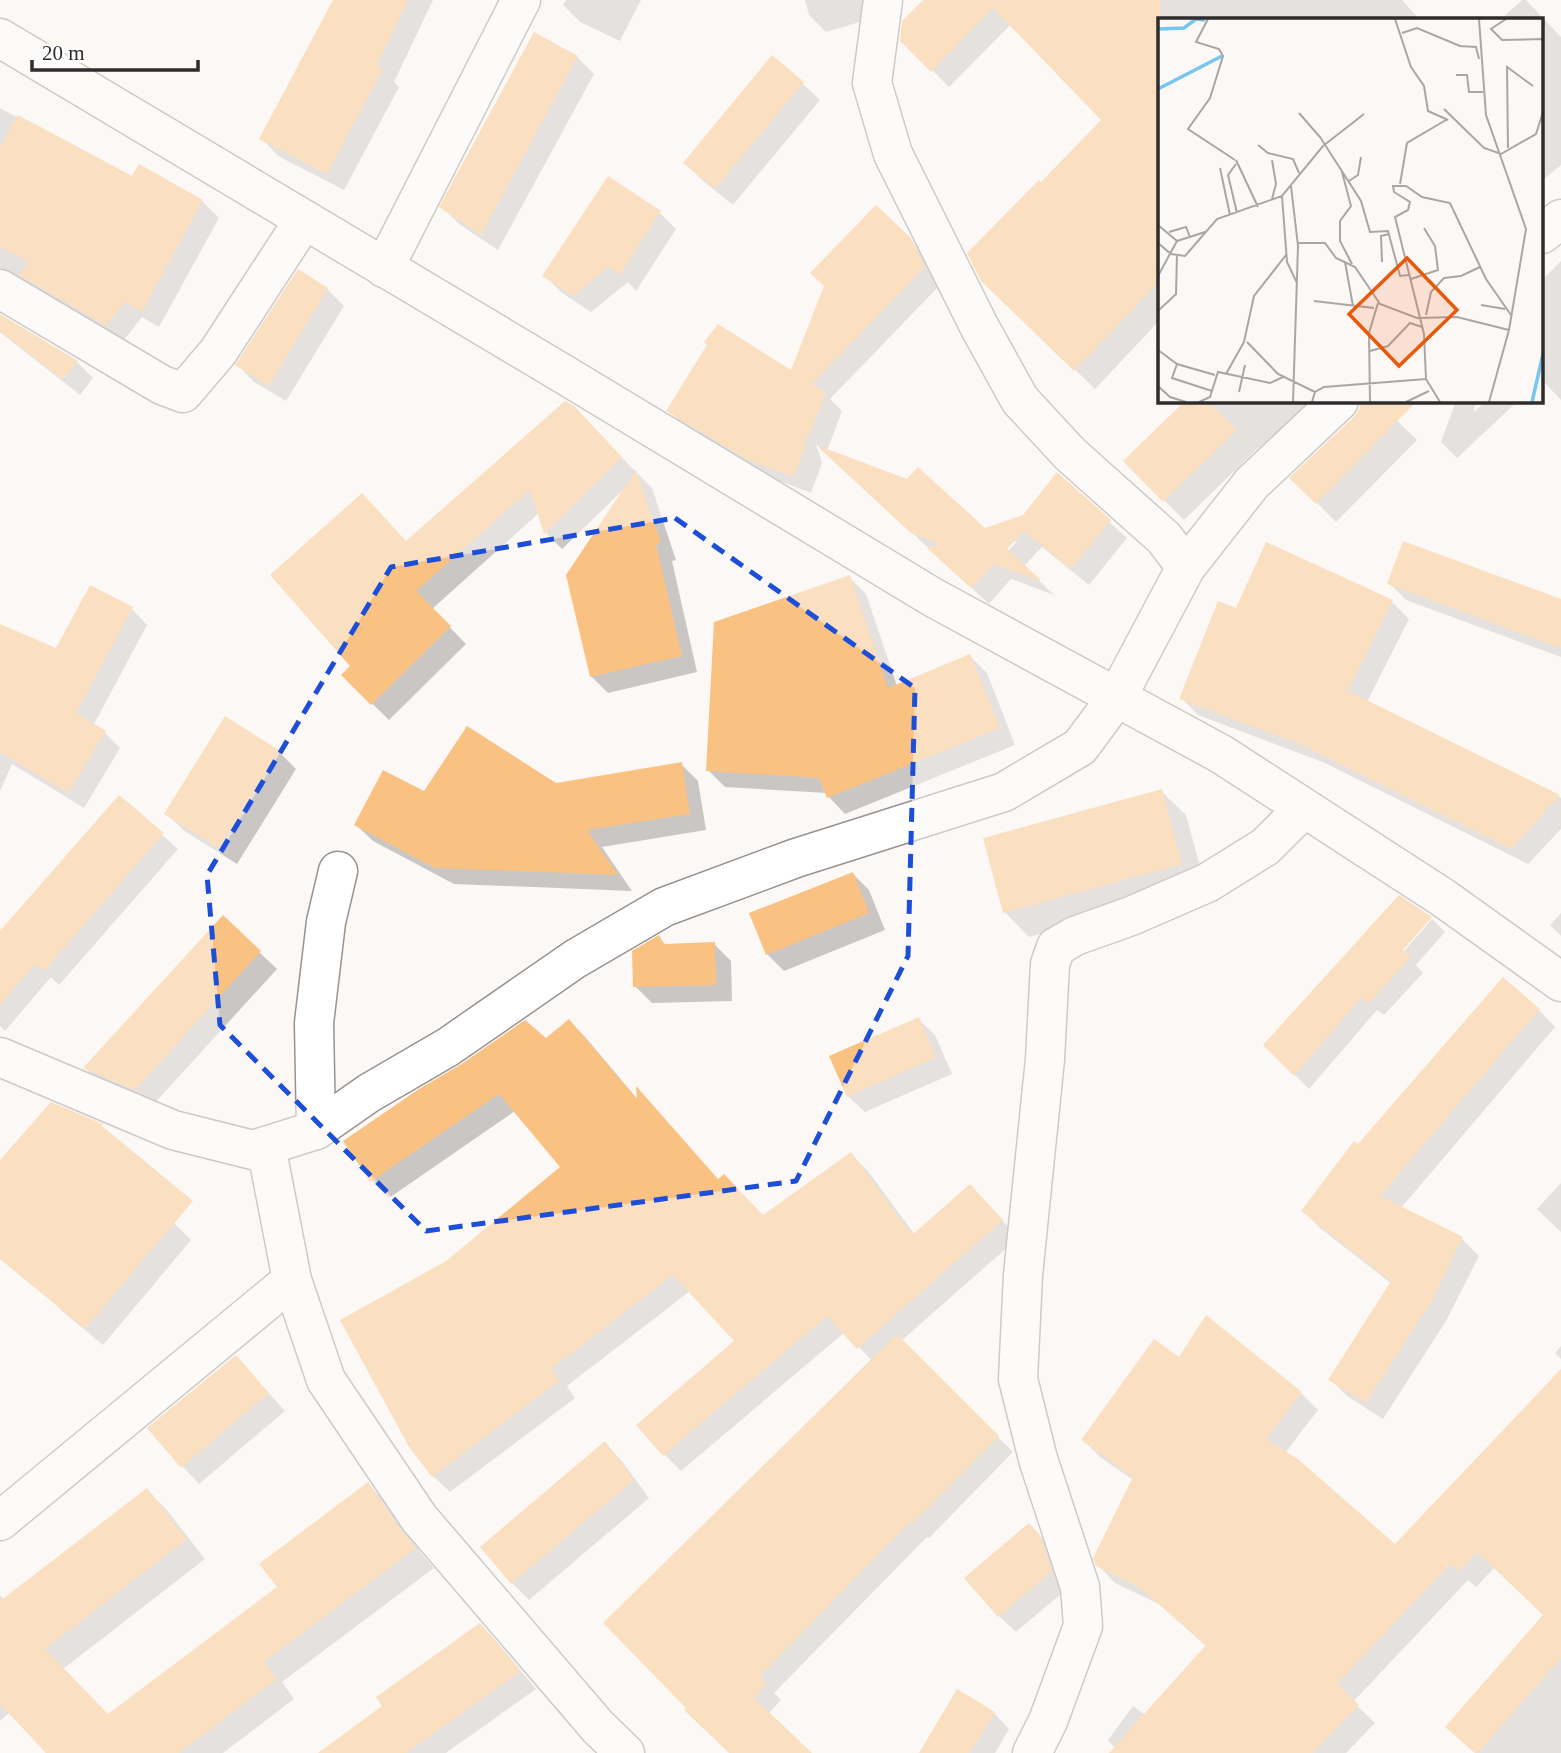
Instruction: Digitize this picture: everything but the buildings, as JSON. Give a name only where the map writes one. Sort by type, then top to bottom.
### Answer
[{"type":"street","points":[[384,268],[521,0]]},
{"type":"street","points":[[883,0],[872,83],[893,153],[979,327],[1020,400],[1070,453],[1164,538],[1185,567]]},
{"type":"street","points":[[0,38],[934,598],[1222,754],[1442,897],[1561,982]]},
{"type":"street","points":[[1544,232],[1561,219]]},
{"type":"street","points":[[0,289],[162,385],[183,393],[218,352],[304,220]]},
{"type":"street","points":[[0,1057],[173,1130],[253,1150],[316,1130],[369,1093],[448,1047],[575,959],[664,907],[796,858],[1004,792],[1080,747],[1117,697],[1185,567],[1252,484],[1338,402]]},
{"type":"street","points":[[1032,1753],[1048,1721],[1083,1626],[1080,1587],[1038,1459],[1018,1379],[1023,1275],[1045,1059],[1050,964],[1056,947],[1075,936],[1207,883],[1265,847],[1304,808]]},
{"type":"street","points":[[316,1130],[314,1023],[326,922],[338,872]]},
{"type":"street","points":[[266,1146],[292,1280],[326,1380],[419,1518],[598,1727],[625,1753]]},
{"type":"street","points":[[0,1521],[292,1280]]},
{"type":"highlighted area","points":[[675,518],[915,688],[908,956],[796,1181],[426,1231],[220,1025],[207,875],[391,567]]}]
